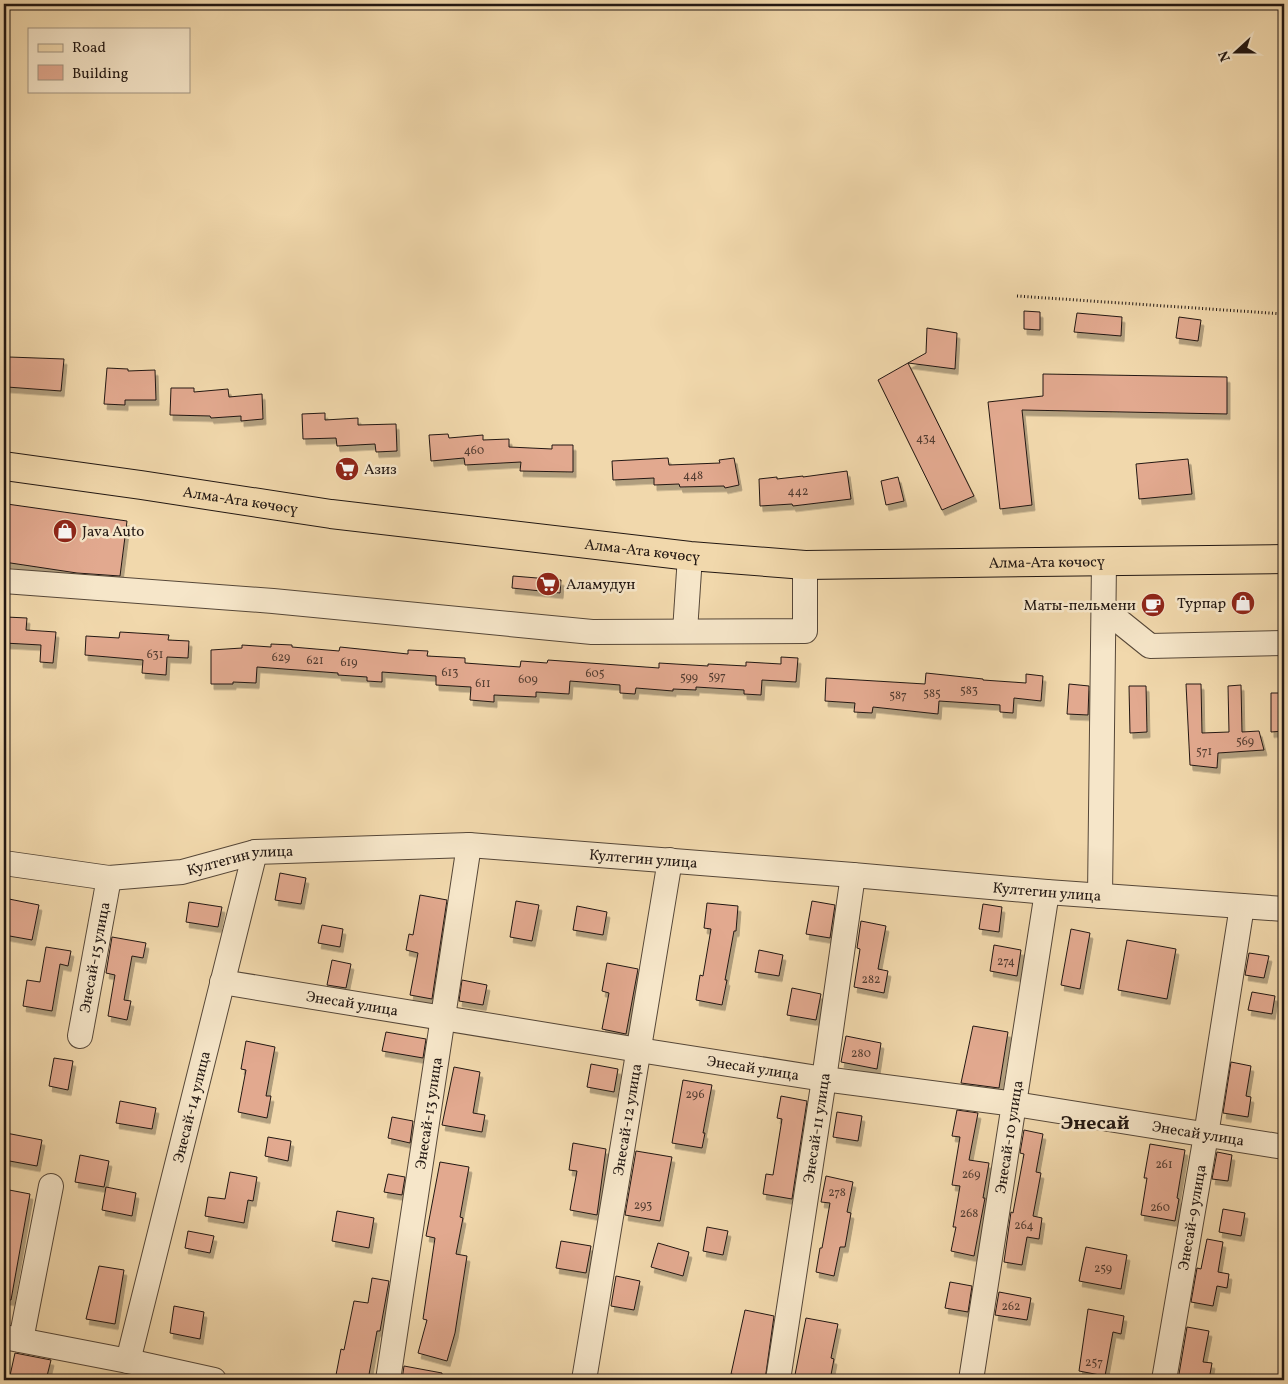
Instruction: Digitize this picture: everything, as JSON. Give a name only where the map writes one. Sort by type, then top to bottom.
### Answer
[{"type":"main road","name":"Алма-Ата көчөсү","points":[[4,466],[331,514],[690,556],[805,565],[1284,559]]},
{"type":"street","points":[[684,631],[690,556]]},
{"type":"street","points":[[1100,896],[1104,562]]},
{"type":"street","points":[[4,581],[273,601],[592,632],[805,631],[805,565]]},
{"type":"street","points":[[1104,609],[1150,646],[1284,643]]},
{"type":"street","name":"Култегин улица","points":[[4,863],[109,878],[182,872],[255,852],[469,845],[1047,892],[1284,909]]},
{"type":"street","name":"Энесай-13 улица","points":[[388,1380],[469,845]]},
{"type":"street","name":"Энесай-14 улица","points":[[128,1361],[255,852]]},
{"type":"street","name":"Энесай-12 улица","points":[[584,1380],[670,860]]},
{"type":"street","name":"Энесай-11 улица","points":[[778,1380],[853,875]]},
{"type":"street","name":"Энесай-15 улица","points":[[80,1036],[109,878]]},
{"type":"street","name":"Энесай-10 улица","points":[[971,1380],[1047,892]]},
{"type":"street","name":"Энесай-9 улица","points":[[1164,1380],[1206,1135],[1242,906]]},
{"type":"street","name":"Энесай улица","points":[[222,982],[824,1079],[1015,1104],[1284,1147]]},
{"type":"street","points":[[51,1186],[12,1339],[128,1361],[214,1380]]},
{"type":"path","points":[[1017,296],[1284,314]]},
{"type":"building","points":[[1024,311],[1040,312],[1040,330],[1024,329]]},
{"type":"building","points":[[1077,313],[1122,317],[1121,336],[1074,332]]},
{"type":"building","points":[[1179,317],[1201,320],[1198,341],[1176,338]]},
{"type":"building","points":[[927,328],[957,333],[955,369],[908,363],[926,353]]},
{"type":"building","points":[[9,357],[64,359],[61,391],[7,387]]},
{"type":"building","points":[[908,363],[974,496],[942,510],[878,380]]},
{"type":"building","points":[[107,368],[128,369],[128,371],[155,370],[156,400],[125,400],[125,405],[104,404]]},
{"type":"building","points":[[1043,374],[1227,377],[1227,414],[1022,410],[1032,505],[1000,509],[988,402],[1043,396]]},
{"type":"building","points":[[171,388],[194,388],[194,392],[228,389],[229,397],[262,394],[263,419],[241,421],[241,416],[211,418],[210,416],[170,415]]},
{"type":"building","points":[[325,413],[325,420],[358,418],[358,425],[396,424],[397,451],[376,452],[375,444],[337,446],[336,438],[303,439],[302,414]]},
{"type":"building","points":[[448,434],[449,438],[483,435],[483,440],[509,439],[509,447],[552,449],[552,445],[573,445],[573,472],[520,471],[521,462],[465,465],[464,458],[431,461],[429,435]]},
{"type":"building","points":[[668,458],[669,465],[720,463],[719,460],[734,458],[739,485],[725,488],[724,486],[680,487],[679,484],[654,485],[654,478],[613,480],[612,461]]},
{"type":"building","points":[[1188,459],[1192,494],[1139,499],[1136,464]]},
{"type":"building","points":[[847,471],[851,499],[793,506],[792,504],[760,506],[759,479],[803,477]]},
{"type":"building","points":[[898,477],[904,501],[886,505],[881,481]]},
{"type":"building","points":[[7,504],[127,521],[120,576],[77,573],[4,562],[4,527]]},
{"type":"building","points":[[513,576],[561,580],[560,593],[512,588]]},
{"type":"building","points":[[6,617],[27,618],[26,630],[56,632],[53,663],[40,662],[41,645],[4,643]]},
{"type":"building","points":[[120,632],[169,635],[168,640],[189,641],[188,658],[167,657],[166,675],[142,673],[143,660],[85,655],[86,636],[119,638]]},
{"type":"building","points":[[271,644],[339,651],[340,647],[408,654],[408,650],[428,651],[427,656],[465,658],[465,663],[520,667],[521,661],[547,663],[548,660],[659,668],[659,663],[746,666],[746,662],[781,664],[781,657],[798,658],[796,682],[762,680],[761,695],[744,694],[744,690],[696,687],[696,690],[673,689],[673,691],[636,688],[635,694],[620,693],[620,685],[570,681],[569,694],[536,692],[536,697],[494,695],[494,702],[470,700],[471,687],[436,685],[436,676],[382,672],[382,682],[367,681],[367,677],[338,675],[338,673],[257,667],[256,683],[233,682],[233,684],[211,684],[211,650],[242,648],[242,645],[271,647]]},
{"type":"building","points":[[926,673],[1026,683],[1026,674],[1043,676],[1041,701],[1014,698],[1013,713],[1000,712],[1000,705],[939,701],[938,714],[873,707],[872,713],[854,712],[855,703],[825,701],[826,678],[925,684]]},
{"type":"building","points":[[1069,684],[1089,686],[1088,715],[1067,714]]},
{"type":"building","points":[[1186,684],[1201,684],[1202,733],[1229,732],[1228,686],[1241,685],[1242,732],[1259,731],[1264,750],[1218,753],[1217,768],[1190,765]]},
{"type":"building","points":[[1129,686],[1146,686],[1147,732],[1130,733]]},
{"type":"building","points":[[1271,693],[1284,693],[1284,731],[1271,732]]},
{"type":"building","points":[[280,873],[306,878],[301,904],[275,900]]},
{"type":"building","points":[[420,895],[447,900],[432,999],[410,995],[418,953],[406,950],[409,934],[413,935]]},
{"type":"building","points":[[9,899],[39,905],[32,940],[4,935]]},
{"type":"building","points":[[516,901],[539,905],[532,941],[510,937]]},
{"type":"building","points":[[812,901],[835,905],[830,938],[806,934]]},
{"type":"building","points":[[189,902],[222,907],[218,927],[186,922]]},
{"type":"building","points":[[707,903],[738,906],[736,931],[734,931],[722,1005],[696,1000],[700,975],[703,976],[711,929],[704,928]]},
{"type":"building","points":[[983,904],[1002,907],[999,932],[979,929]]},
{"type":"building","points":[[577,906],[607,912],[603,935],[573,930]]},
{"type":"building","points":[[861,921],[886,926],[878,969],[888,971],[884,993],[854,987],[860,949],[857,948]]},
{"type":"building","points":[[322,925],[343,929],[340,947],[318,943]]},
{"type":"building","points":[[1071,929],[1090,933],[1080,989],[1061,985]]},
{"type":"building","points":[[112,937],[146,943],[143,958],[132,956],[124,1000],[131,1001],[127,1020],[108,1016],[115,975],[106,973]]},
{"type":"building","points":[[1127,940],[1176,949],[1167,999],[1118,990]]},
{"type":"building","points":[[994,945],[1021,950],[1017,976],[990,971]]},
{"type":"building","points":[[46,947],[71,951],[68,966],[60,964],[52,1011],[23,1006],[27,980],[40,982]]},
{"type":"building","points":[[759,950],[783,955],[779,976],[755,972]]},
{"type":"building","points":[[1249,953],[1269,956],[1264,978],[1245,975]]},
{"type":"building","points":[[332,960],[351,964],[346,988],[327,985]]},
{"type":"building","points":[[607,963],[638,969],[626,1034],[602,1029],[609,993],[602,991]]},
{"type":"building","points":[[462,980],[487,985],[483,1005],[459,1001]]},
{"type":"building","points":[[792,988],[821,994],[816,1020],[787,1015]]},
{"type":"building","points":[[1252,992],[1275,996],[1272,1014],[1248,1010]]},
{"type":"building","points":[[973,1026],[1008,1032],[999,1088],[961,1083]]},
{"type":"building","points":[[386,1032],[426,1039],[423,1058],[382,1051]]},
{"type":"building","points":[[846,1036],[881,1043],[877,1069],[841,1062]]},
{"type":"building","points":[[246,1041],[275,1047],[266,1096],[271,1096],[267,1118],[238,1112],[246,1070],[241,1069]]},
{"type":"building","points":[[54,1058],[73,1061],[68,1090],[49,1086]]},
{"type":"building","points":[[1231,1062],[1251,1066],[1246,1096],[1251,1097],[1248,1117],[1223,1113]]},
{"type":"building","points":[[591,1064],[618,1069],[614,1092],[587,1087]]},
{"type":"building","points":[[454,1067],[480,1072],[473,1113],[485,1115],[482,1132],[442,1125]]},
{"type":"building","points":[[683,1080],[712,1085],[702,1148],[672,1143]]},
{"type":"building","points":[[781,1096],[807,1101],[792,1199],[763,1194],[766,1174],[773,1175],[782,1119],[777,1118]]},
{"type":"building","points":[[120,1101],[156,1108],[152,1129],[116,1123]]},
{"type":"building","points":[[957,1110],[978,1113],[969,1160],[989,1163],[983,1198],[985,1198],[974,1256],[951,1251],[956,1227],[953,1227],[960,1186],[952,1185],[960,1137],[952,1136]]},
{"type":"building","points":[[837,1112],[862,1116],[858,1141],[833,1137]]},
{"type":"building","points":[[392,1117],[413,1121],[410,1143],[388,1138]]},
{"type":"building","points":[[1024,1130],[1043,1134],[1036,1172],[1041,1173],[1033,1216],[1042,1218],[1039,1239],[1027,1237],[1022,1265],[1004,1262],[1011,1212],[1013,1213],[1024,1154],[1020,1153]]},
{"type":"building","points":[[6,1133],[42,1140],[37,1166],[4,1160]]},
{"type":"building","points":[[268,1137],[291,1141],[288,1161],[265,1156]]},
{"type":"building","points":[[573,1143],[606,1149],[597,1215],[570,1210],[577,1171],[569,1170]]},
{"type":"building","points":[[1150,1144],[1185,1150],[1175,1221],[1141,1215],[1147,1178],[1144,1178]]},
{"type":"building","points":[[636,1151],[672,1157],[660,1221],[625,1215]]},
{"type":"building","points":[[1217,1152],[1232,1155],[1228,1181],[1212,1179]]},
{"type":"building","points":[[80,1155],[109,1161],[104,1187],[75,1182]]},
{"type":"building","points":[[440,1162],[469,1167],[460,1217],[463,1218],[456,1254],[467,1256],[455,1333],[447,1361],[418,1353],[427,1320],[423,1319],[435,1238],[426,1236]]},
{"type":"building","points":[[230,1172],[257,1177],[253,1201],[248,1200],[244,1223],[205,1216],[208,1197],[225,1199]]},
{"type":"building","points":[[388,1174],[405,1177],[402,1195],[384,1192]]},
{"type":"building","points":[[826,1176],[853,1182],[847,1212],[851,1213],[845,1247],[840,1247],[834,1276],[816,1272],[830,1203],[821,1202]]},
{"type":"building","points":[[106,1187],[136,1193],[132,1216],[102,1210]]},
{"type":"building","points":[[4,1189],[30,1194],[11,1300],[4,1299]]},
{"type":"building","points":[[1223,1209],[1245,1213],[1241,1236],[1219,1232]]},
{"type":"building","points":[[337,1211],[374,1218],[369,1248],[332,1241]]},
{"type":"building","points":[[707,1227],[728,1231],[723,1255],[703,1251]]},
{"type":"building","points":[[188,1231],[214,1236],[210,1253],[185,1248]]},
{"type":"building","points":[[1207,1239],[1223,1242],[1218,1272],[1229,1274],[1227,1288],[1217,1286],[1213,1306],[1191,1302],[1197,1268],[1201,1269]]},
{"type":"building","points":[[561,1241],[591,1246],[586,1273],[556,1268]]},
{"type":"building","points":[[658,1243],[689,1252],[683,1276],[651,1267]]},
{"type":"building","points":[[1086,1247],[1127,1255],[1121,1289],[1079,1281]]},
{"type":"building","points":[[99,1266],[124,1270],[115,1324],[86,1319]]},
{"type":"building","points":[[616,1276],[640,1281],[634,1310],[611,1306]]},
{"type":"building","points":[[372,1278],[389,1281],[380,1331],[377,1331],[368,1380],[336,1375],[341,1349],[344,1350],[354,1301],[368,1303]]},
{"type":"building","points":[[950,1282],[972,1286],[968,1312],[945,1308]]},
{"type":"building","points":[[999,1292],[1031,1298],[1027,1320],[995,1315]]},
{"type":"building","points":[[174,1306],[204,1312],[200,1339],[170,1333]]},
{"type":"building","points":[[1088,1309],[1124,1316],[1121,1334],[1113,1332],[1105,1376],[1079,1371]]},
{"type":"building","points":[[745,1310],[774,1316],[765,1380],[731,1374]]},
{"type":"building","points":[[806,1318],[838,1324],[831,1358],[834,1359],[830,1380],[794,1380]]},
{"type":"building","points":[[1187,1327],[1209,1331],[1203,1362],[1212,1363],[1209,1380],[1178,1380]]},
{"type":"building","points":[[15,1353],[51,1360],[46,1380],[9,1380]]},
{"type":"building","points":[[404,1366],[442,1373],[442,1380],[402,1380]]},
{"type":"place","name":"Азиз","points":[[347,469]]},
{"type":"place","name":"Java Auto","points":[[65,531]]},
{"type":"place","name":"Аламудун","points":[[548,584]]},
{"type":"place","name":"Турпар","points":[[1243,603]]},
{"type":"place","name":"Маты-пельмени","points":[[1153,605]]},
{"type":"district","name":"Энесай","points":[[1095,1122]]}]
